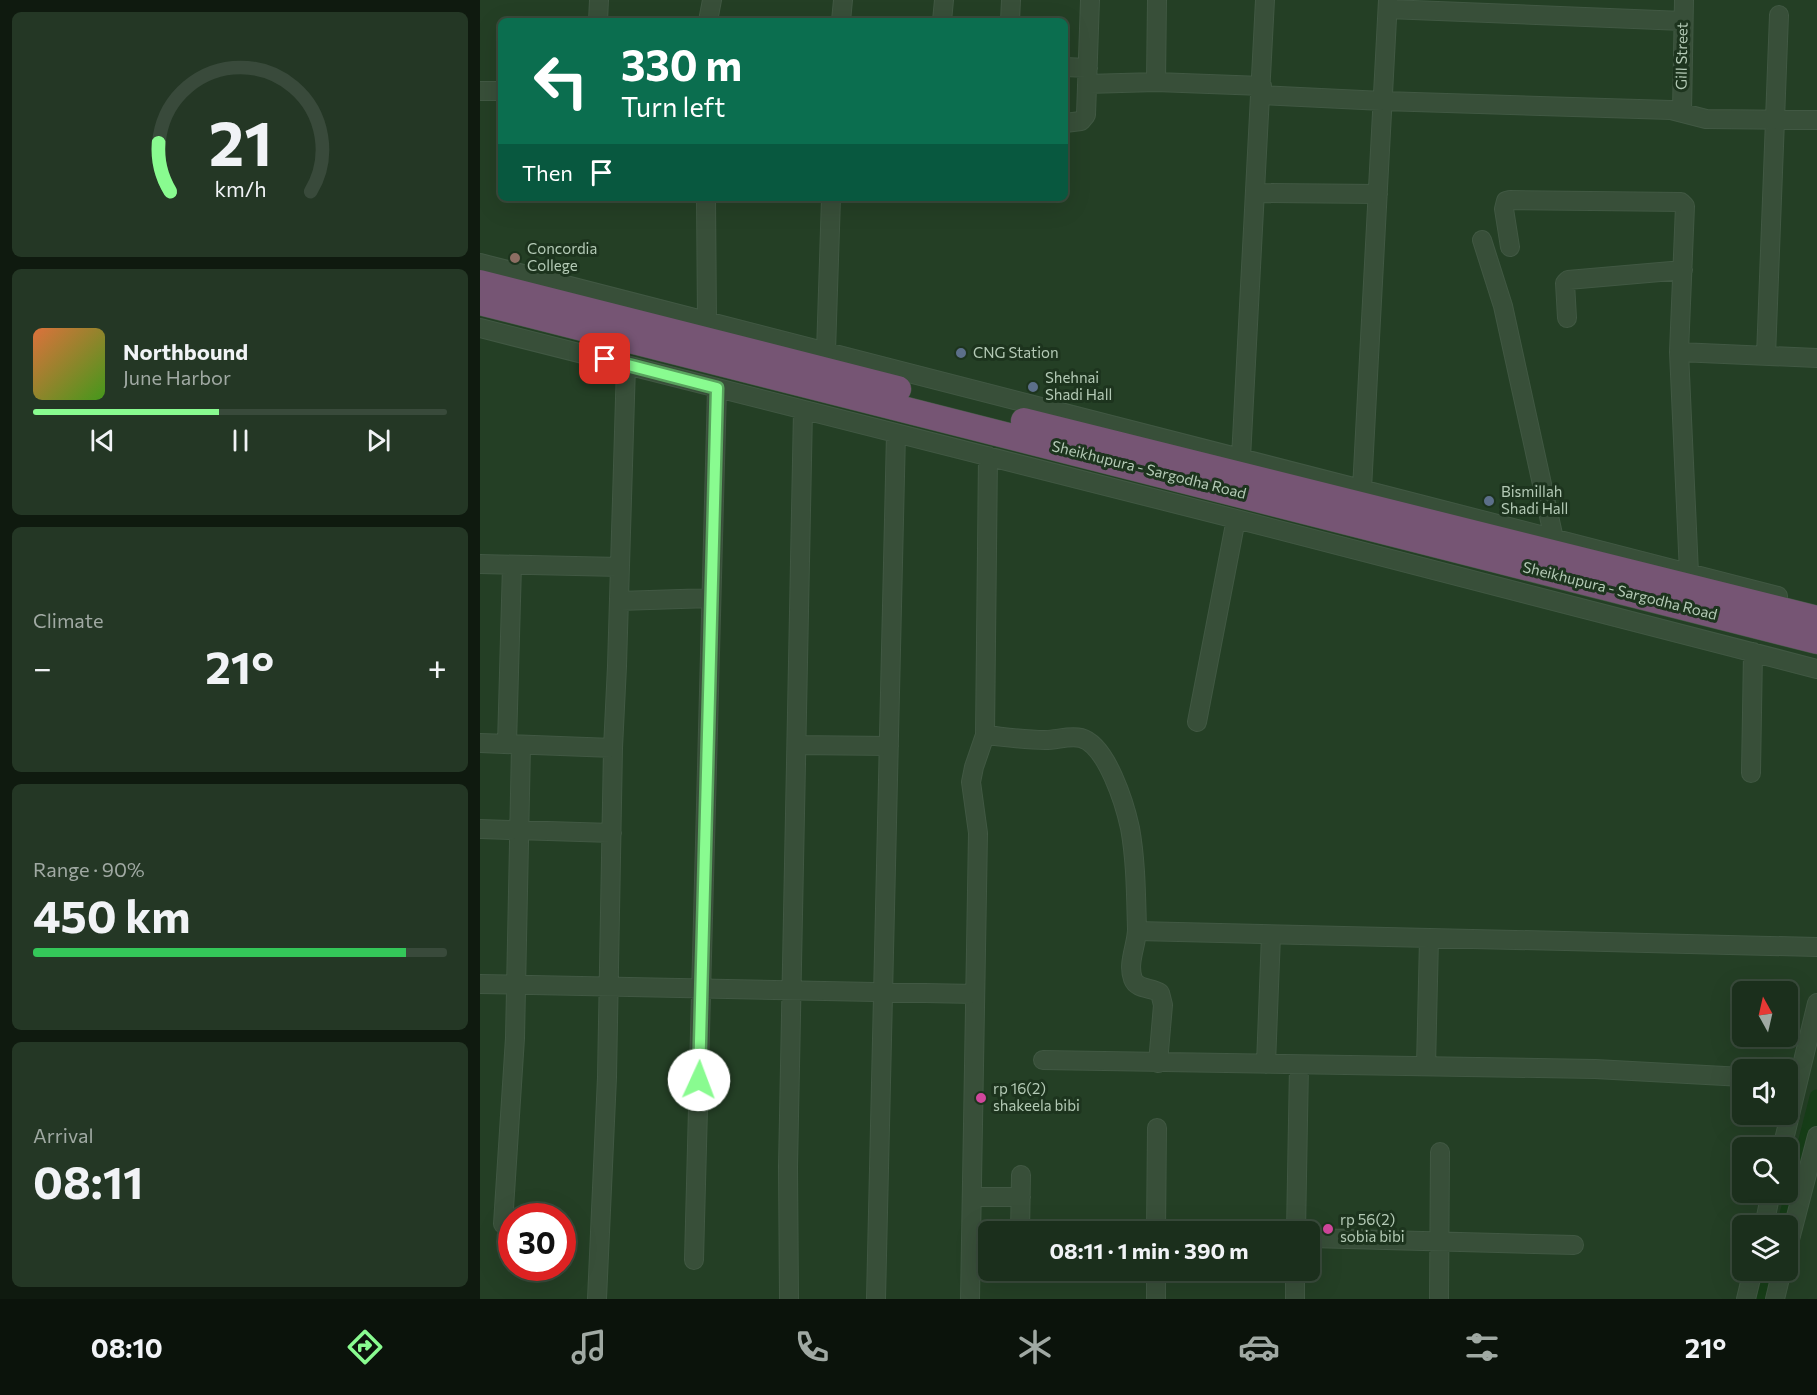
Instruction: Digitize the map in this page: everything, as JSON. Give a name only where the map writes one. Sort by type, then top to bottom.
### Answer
[{"type":"highway","name":"Sheikhupura - Sargodha Road","points":[[480,283],[1817,619]]},
{"type":"highway","name":"Sheikhupura - Sargodha Road","points":[[480,302],[1817,641]]},
{"type":"street","points":[[598,18],[599,0]]},
{"type":"street","points":[[709,18],[712,0]]},
{"type":"street","points":[[841,18],[843,0]]},
{"type":"street","points":[[942,18],[944,0]]},
{"type":"street","points":[[1010,18],[1011,0]]},
{"type":"street","points":[[1068,123],[1085,118],[1090,0]]},
{"type":"street","points":[[1156,82],[1157,0]]},
{"type":"street","points":[[1241,458],[1265,0]]},
{"type":"street","name":"Gill Street","points":[[1682,112],[1684,0]]},
{"type":"street","points":[[1362,489],[1388,4],[1683,21]]},
{"type":"street","points":[[1766,356],[1779,15]]},
{"type":"street","points":[[1068,68],[1088,76],[1383,101],[1671,110],[1706,119],[1817,120]]},
{"type":"street","points":[[480,91],[498,91]]},
{"type":"street","points":[[1256,193],[1378,194]]},
{"type":"street","points":[[1510,247],[1504,209],[1506,201],[1510,200],[1682,202],[1685,206],[1679,352],[1689,573]]},
{"type":"street","points":[[706,201],[707,321]]},
{"type":"street","points":[[826,352],[831,201]]},
{"type":"street","points":[[1482,240],[1503,306],[1554,539]]},
{"type":"street","points":[[480,263],[1817,607]]},
{"type":"street","points":[[1567,318],[1565,284],[1568,280],[1683,270]]},
{"type":"street","points":[[480,328],[1817,669]]},
{"type":"street","points":[[1679,352],[1817,358]]},
{"type":"street","points":[[597,1299],[609,987],[613,748],[626,365]]},
{"type":"street","points":[[694,1260],[717,388]]},
{"type":"street","points":[[789,1299],[788,1167],[803,410]]},
{"type":"street","points":[[876,1299],[897,433]]},
{"type":"street","points":[[970,1299],[978,833],[971,782],[985,735],[988,456]]},
{"type":"street","points":[[1197,722],[1236,519]]},
{"type":"street","points":[[480,564],[620,567]]},
{"type":"street","points":[[504,1203],[515,1038],[519,830],[514,745],[512,565]]},
{"type":"street","points":[[619,601],[711,598]]},
{"type":"street","points":[[1751,773],[1753,652]]},
{"type":"street","points":[[985,735],[1044,740],[1082,738],[1095,747],[1112,775],[1129,827],[1137,931],[1133,949],[1132,978],[1138,985],[1160,993],[1163,1005],[1158,1063]]},
{"type":"street","points":[[480,744],[613,748]]},
{"type":"street","points":[[797,745],[889,746]]},
{"type":"street","points":[[480,829],[612,833]]},
{"type":"street","points":[[1137,931],[1817,947]]},
{"type":"street","points":[[1266,1064],[1271,935]]},
{"type":"street","points":[[1426,1066],[1428,939]]},
{"type":"street","points":[[480,984],[975,994]]},
{"type":"street","points":[[1798,1064],[1817,1003]]},
{"type":"street","points":[[1043,1060],[1595,1069],[1732,1076]]},
{"type":"street","points":[[1296,1221],[1299,1065]]},
{"type":"street","points":[[1156,1221],[1157,1128]]},
{"type":"street","points":[[1796,1215],[1817,1136]]},
{"type":"street","points":[[1439,1299],[1440,1152]]},
{"type":"street","points":[[1020,1221],[1021,1175]]},
{"type":"street","points":[[972,1197],[1021,1197]]},
{"type":"street","points":[[1320,1238],[1574,1245]]},
{"type":"street","points":[[1156,1281],[1156,1299]]},
{"type":"street","points":[[1295,1281],[1295,1299]]},
{"type":"street","points":[[1746,1299],[1750,1281]]},
{"type":"street","points":[[1774,1299],[1779,1281]]},
{"type":"waterway","points":[[1787,1215],[1817,1097]]},
{"type":"waterway","points":[[1764,1299],[1769,1281]]},
{"type":"place","name":"Concordia College","points":[[515,258]]},
{"type":"place","name":"CNG Station","points":[[961,353]]},
{"type":"place","name":"Shehnai Shadi Hall","points":[[1033,387]]},
{"type":"place","name":"Bismillah Shadi Hall","points":[[1489,501]]},
{"type":"place","name":"rp 16(2) shakeela bibi","points":[[981,1098]]},
{"type":"place","name":"rp 56(2) sobia bibi","points":[[1328,1229]]},
{"type":"route","points":[[605,359],[717,388],[699,1080]]}]
